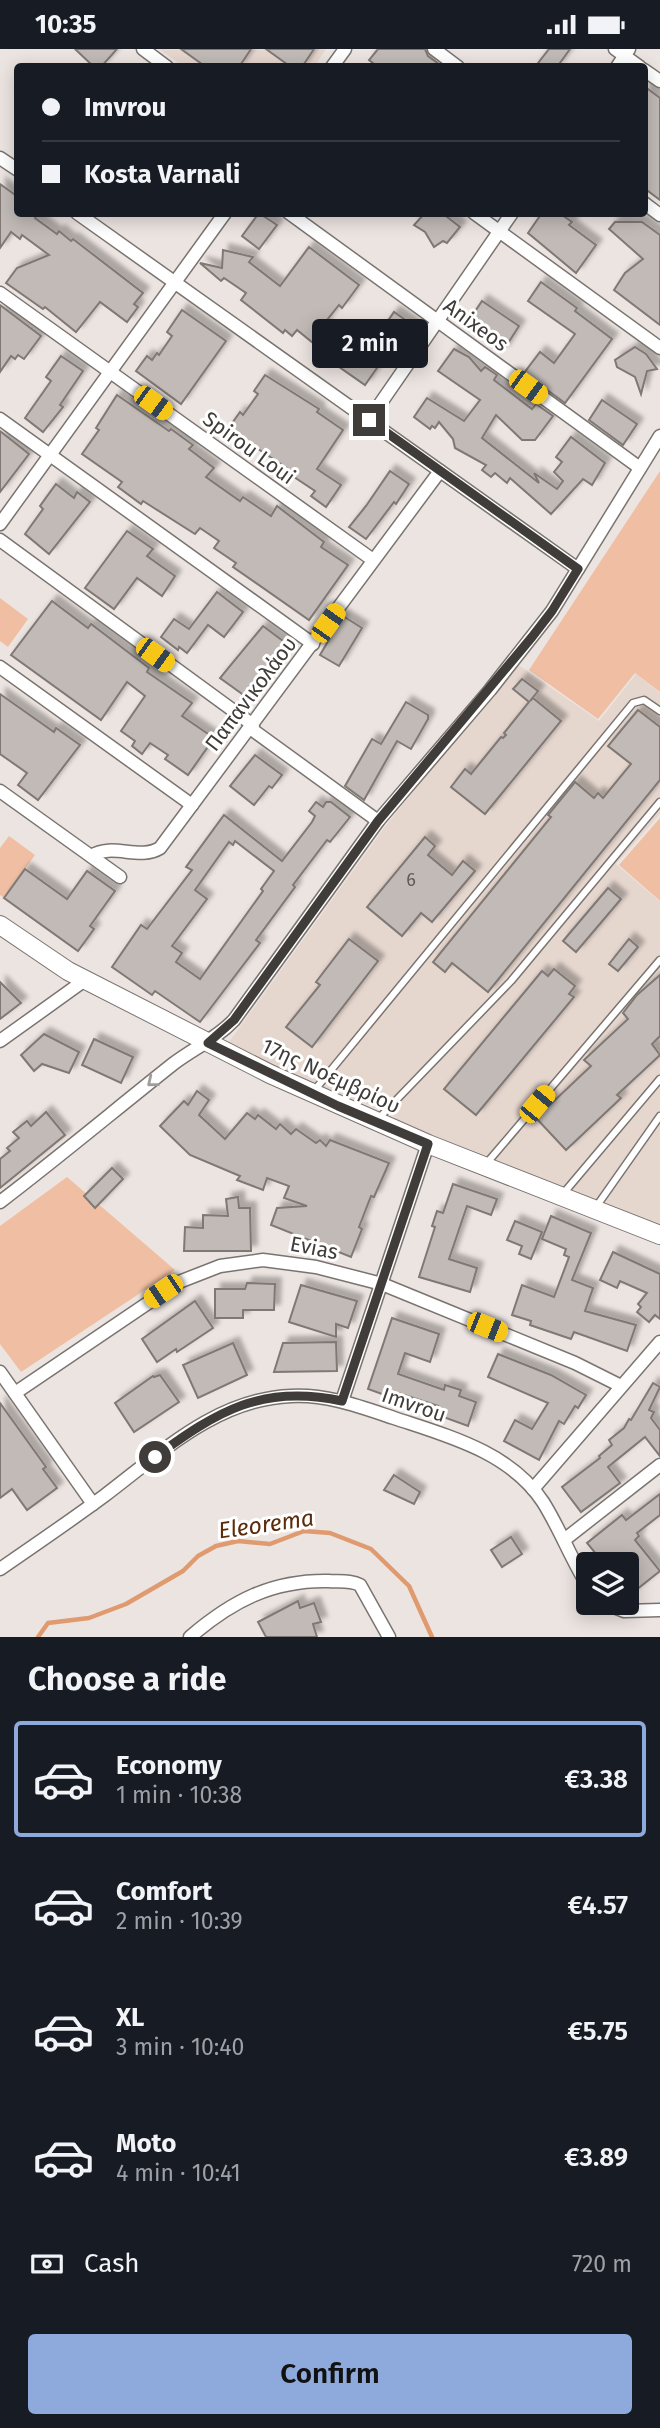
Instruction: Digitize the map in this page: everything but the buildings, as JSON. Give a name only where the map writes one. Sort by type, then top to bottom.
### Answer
[{"type":"street","points":[[143,49],[162,63]]},
{"type":"street","points":[[434,49],[452,63]]},
{"type":"street","points":[[83,217],[578,569]]},
{"type":"street","points":[[0,524],[222,217]]},
{"type":"street","name":"Anixeos","points":[[294,217],[640,468]]},
{"type":"street","points":[[479,217],[660,348]]},
{"type":"street","points":[[369,420],[509,217]]},
{"type":"street","name":"Spirou Loui","points":[[0,293],[373,560]]},
{"type":"street","points":[[0,419],[313,644]]},
{"type":"street","points":[[0,1202],[62,1156],[176,1062],[208,1043],[234,1020],[378,821],[538,629],[660,436]]},
{"type":"street","name":"Παπανικολάου","points":[[91,856],[110,850],[145,853],[156,851],[163,846],[440,471]]},
{"type":"street","points":[[0,540],[378,821]]},
{"type":"street","points":[[0,667],[192,805]]},
{"type":"street","points":[[0,791],[120,877]]},
{"type":"street","name":"17ης Νοεμβρίου","points":[[0,925],[49,960],[85,980],[312,1094],[428,1144],[660,1235]]},
{"type":"street","points":[[0,1041],[85,980]]},
{"type":"street","points":[[342,1401],[428,1144]]},
{"type":"street","name":"Evias","points":[[15,1393],[186,1278],[248,1261],[272,1260],[316,1267],[382,1285],[575,1363],[621,1386]]},
{"type":"street","points":[[533,1489],[660,1342]]},
{"type":"street","points":[[0,1372],[93,1504]]},
{"type":"street","name":"Imvrou","points":[[0,1569],[197,1426],[247,1403],[285,1396],[342,1401],[488,1453],[513,1469],[533,1489],[576,1563]]},
{"type":"street","points":[[564,1540],[660,1465]]},
{"type":"street","points":[[190,1637],[217,1616],[260,1592],[283,1584],[313,1581],[352,1582],[360,1585],[389,1637]]},
{"type":"street","points":[[639,1611],[660,1610]]},
{"type":"lane","points":[[312,1094],[633,703],[644,700],[660,711]]},
{"type":"lane","points":[[374,1122],[511,981],[660,802]]},
{"type":"lane","points":[[485,1166],[660,960]]},
{"type":"lane","points":[[561,1196],[660,1079]]},
{"type":"lane","points":[[595,1209],[660,1116]]},
{"type":"shaded area","points":[[159,49],[326,49],[317,63],[179,63]]},
{"type":"shaded area","points":[[660,471],[660,692],[635,673],[598,719],[529,670]]},
{"type":"shaded area","points":[[0,598],[28,619],[8,647],[0,641]]},
{"type":"shaded area","points":[[517,664],[599,721],[636,674],[660,693],[660,814],[616,864],[660,902],[660,1231],[398,1126],[394,1116],[226,1046],[387,824]]},
{"type":"shaded area","points":[[660,818],[660,901],[619,865]]},
{"type":"shaded area","points":[[9,836],[35,855],[4,898],[0,895],[0,848]]},
{"type":"shaded area","points":[[67,1177],[175,1270],[21,1372],[0,1344],[0,1226]]},
{"type":"waterway","name":"Eleorema","points":[[38,1637],[48,1623],[89,1618],[126,1604],[183,1571],[198,1556],[216,1546],[238,1541],[270,1544],[304,1531],[330,1533],[371,1549],[409,1586],[432,1637]]},
{"type":"route","points":[[155,1457],[211,1417],[247,1403],[293,1396],[342,1401],[428,1144],[338,1106],[208,1043],[234,1020],[378,821],[490,690],[552,611],[578,569],[369,420]]}]
